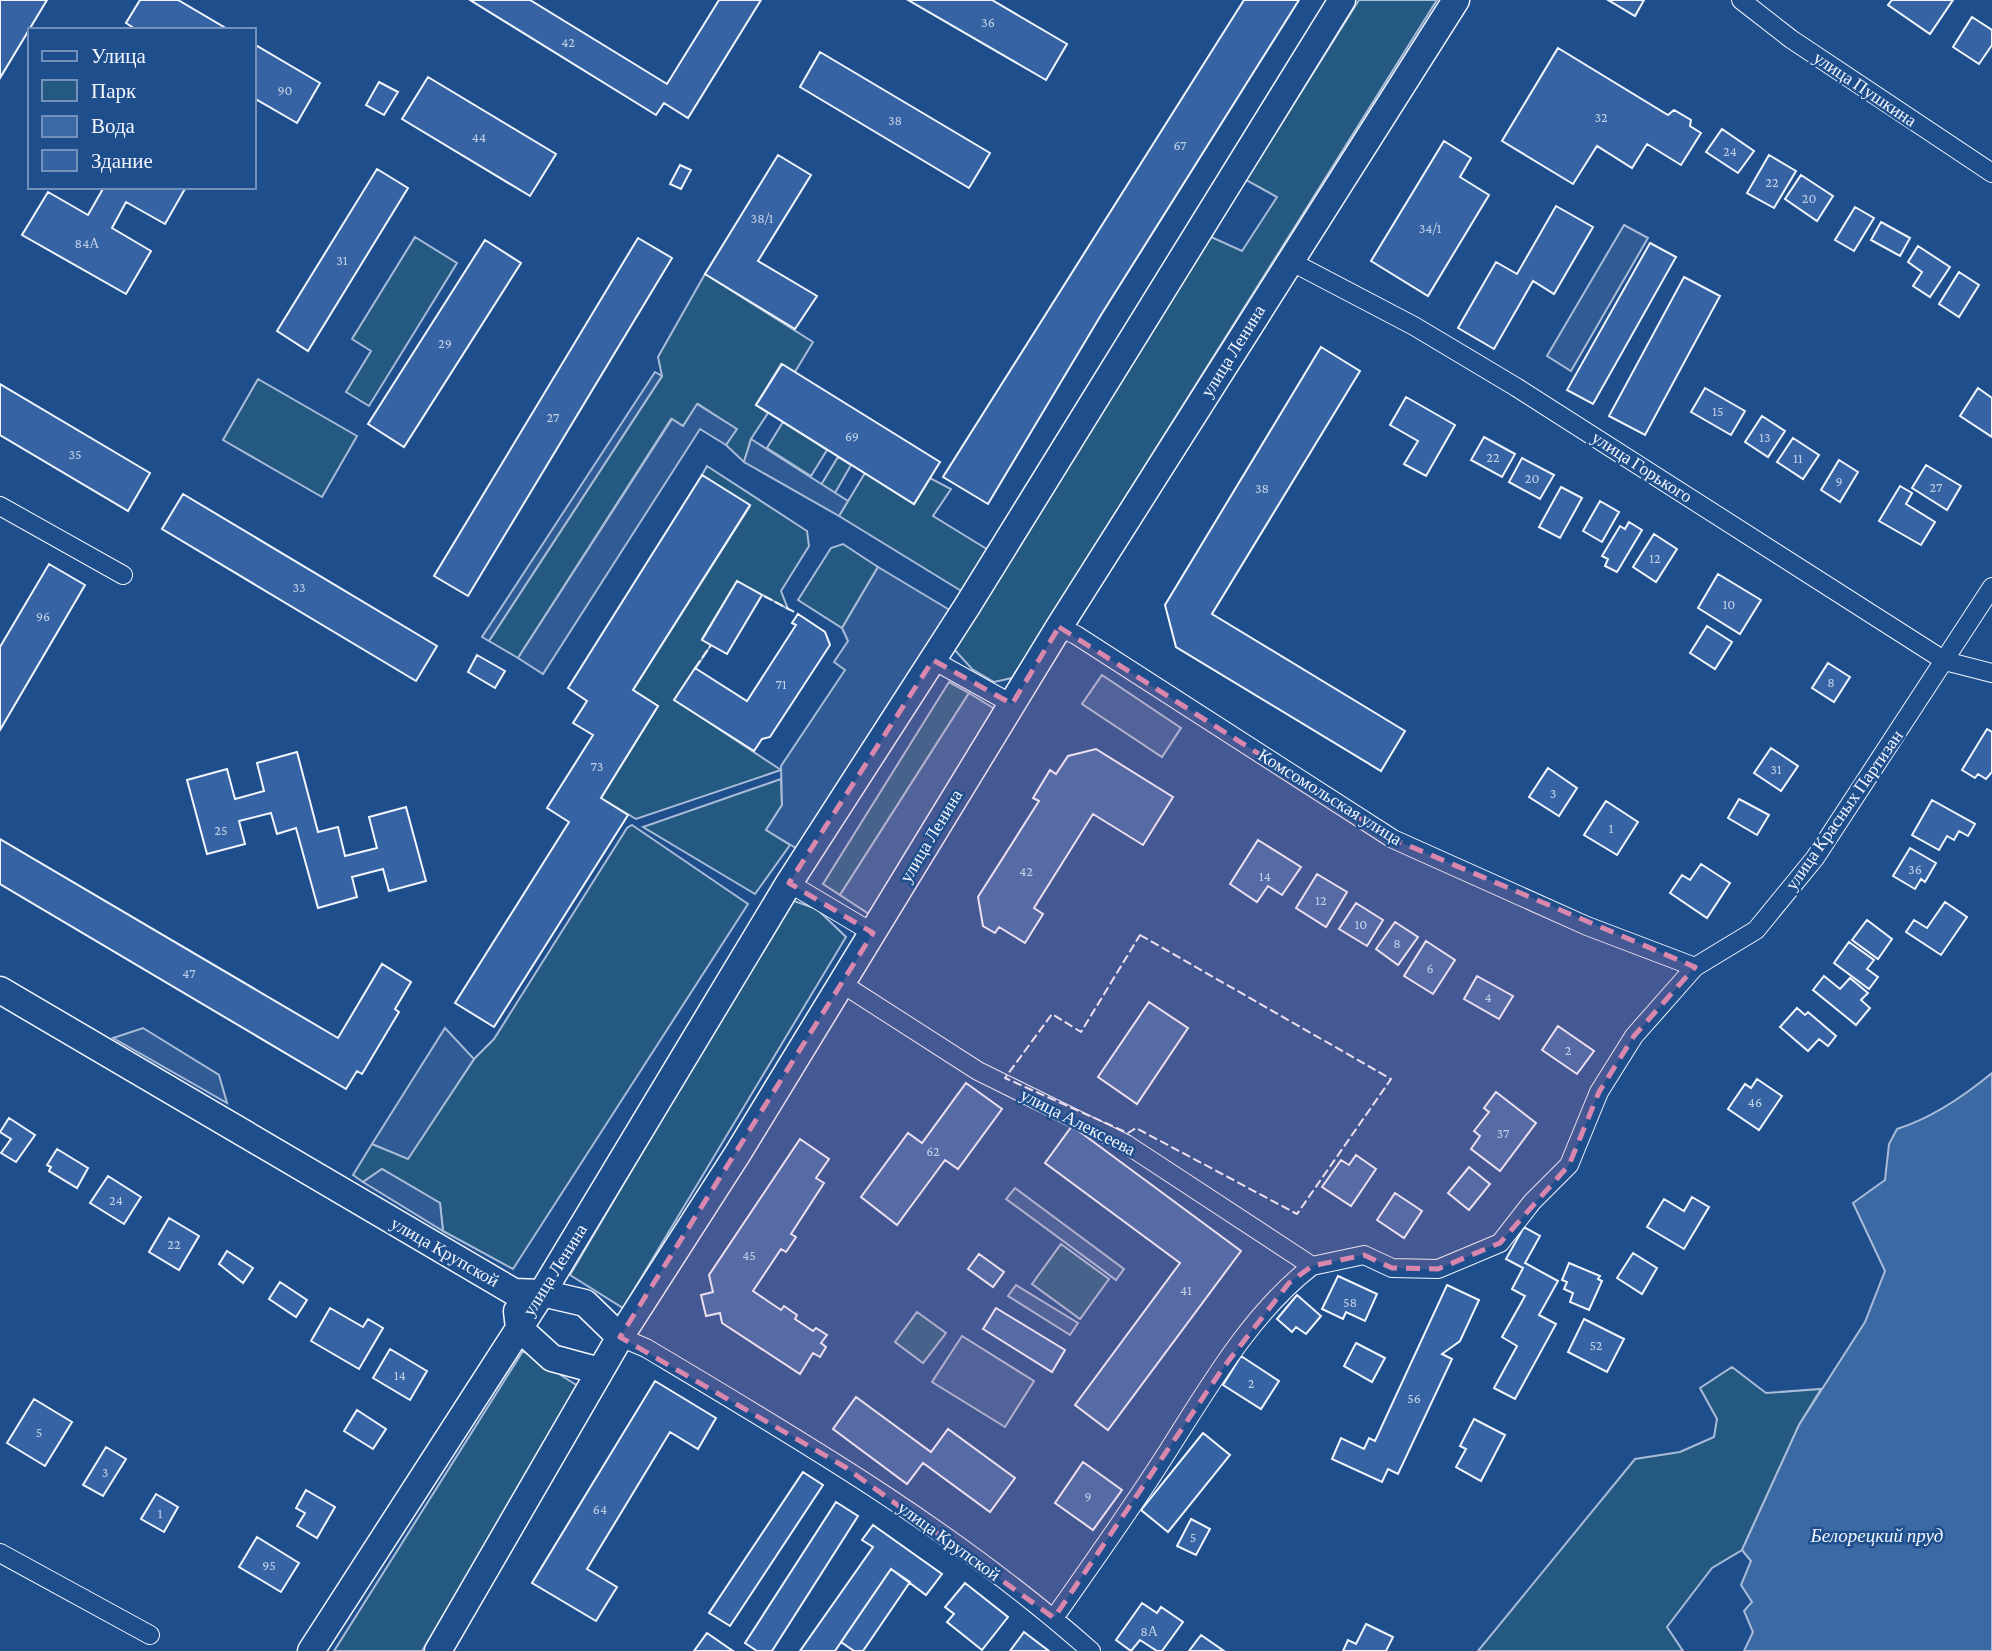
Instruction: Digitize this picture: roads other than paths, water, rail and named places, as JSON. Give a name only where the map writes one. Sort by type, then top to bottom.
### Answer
[{"type":"main road","name":"улица Ленина","points":[[311,1651],[542,1293],[789,883],[933,660],[1342,0]]},
{"type":"main road","name":"улица Ленина","points":[[438,1651],[620,1337],[738,1153],[1059,627],[1455,0]]},
{"type":"main road","name":"улица Крупской","points":[[0,990],[514,1292],[542,1293],[585,1303],[620,1337]]},
{"type":"main road","points":[[514,1292],[519,1328],[552,1358],[600,1371]]},
{"type":"street","name":"улица Пушкина","points":[[1741,0],[1790,39],[1992,173]]},
{"type":"street","name":"улица Горького","points":[[1290,261],[1414,326],[1516,387],[1945,661],[1992,673]]},
{"type":"street","points":[[0,506],[123,575]]},
{"type":"street","name":"улица Красных Партизан","points":[[1312,1266],[1364,1255],[1392,1268],[1438,1269],[1500,1243],[1532,1202],[1569,1165],[1599,1092],[1634,1036],[1695,967],[1756,930],[1815,858],[1992,587]]},
{"type":"street","name":"Комсомольская улица","points":[[1059,627],[1076,635],[1393,839],[1587,926],[1695,967]]},
{"type":"street","points":[[933,660],[1012,704]]},
{"type":"street","points":[[789,883],[873,933]]},
{"type":"street","name":"улица Алексеева","points":[[841,983],[978,1071],[1125,1144],[1312,1266]]},
{"type":"street","points":[[1054,1618],[1236,1350],[1289,1283],[1312,1266]]},
{"type":"street","name":"улица Крупской","points":[[620,1337],[646,1348],[845,1467],[1054,1618],[1091,1651]]},
{"type":"street","points":[[0,1553],[150,1636]]},
{"type":"water","name":"Белорецкий пруд","points":[[1992,1073],[1992,1651],[1744,1651],[1753,1632],[1744,1611],[1752,1602],[1741,1585],[1751,1561],[1742,1550],[1799,1425],[1865,1322],[1885,1271],[1853,1203],[1885,1180],[1889,1144],[1897,1129],[1947,1106]]}]
